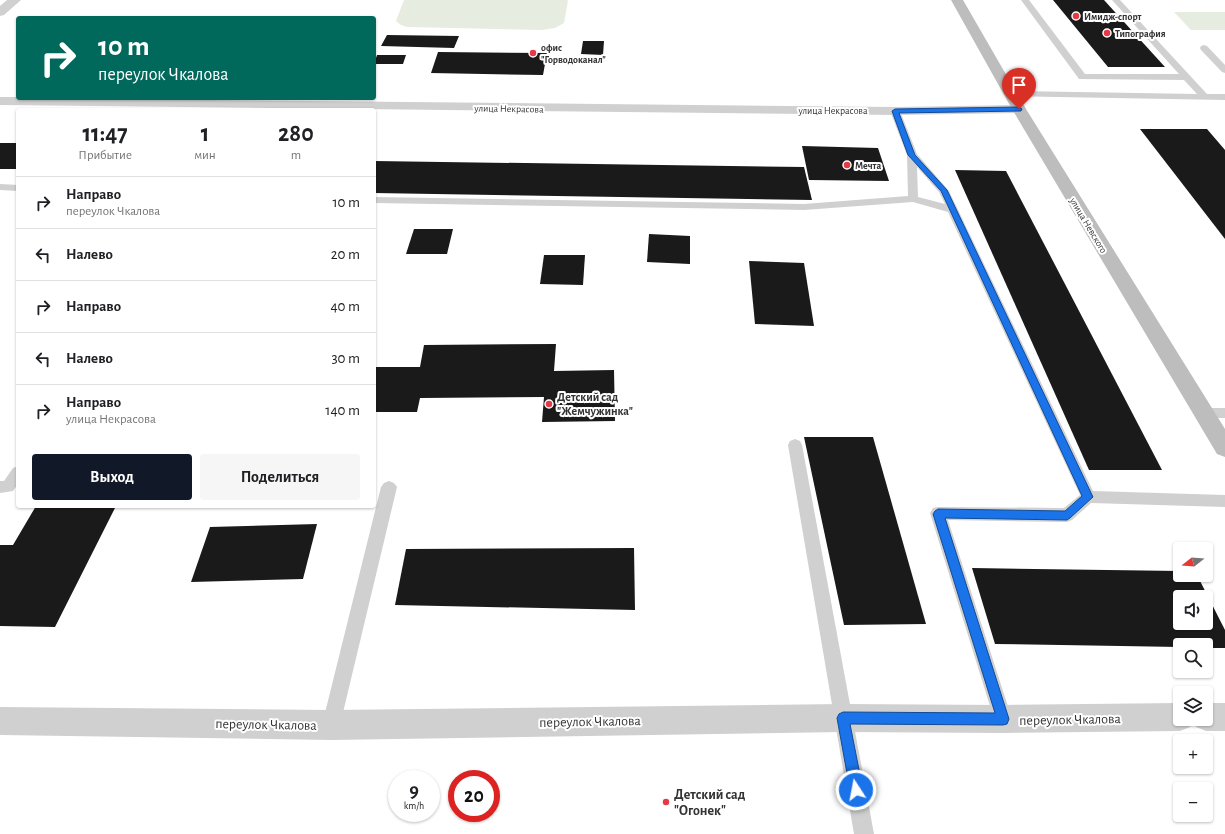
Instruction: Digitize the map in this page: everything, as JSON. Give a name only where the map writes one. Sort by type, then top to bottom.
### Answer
[{"type":"street","points":[[0,12],[15,0]]},
{"type":"street","name":"улица Невского","points":[[957,0],[1010,94],[1225,448]]},
{"type":"street","name":"улица Некрасова","points":[[0,102],[254,107],[895,111],[1019,109]]},
{"type":"street","name":"переулок Чкалова","points":[[0,721],[330,725],[843,718],[1003,719],[1173,717]]},
{"type":"street","points":[[1213,717],[1225,717]]},
{"type":"lane","points":[[1024,0],[1082,77],[1187,77]]},
{"type":"lane","points":[[1116,0],[1205,97]]},
{"type":"lane","points":[[1204,48],[1225,70]]},
{"type":"lane","points":[[1010,94],[1225,97]]},
{"type":"lane","points":[[895,111],[912,155],[913,199]]},
{"type":"lane","points":[[912,155],[944,190],[1088,497]]},
{"type":"lane","points":[[0,187],[16,188]]},
{"type":"lane","points":[[376,200],[804,207],[913,199],[953,210]]},
{"type":"lane","points":[[1203,413],[1225,413]]},
{"type":"lane","points":[[795,446],[864,834]]},
{"type":"lane","points":[[0,487],[8,487],[16,475]]},
{"type":"lane","points":[[330,725],[389,487]]},
{"type":"lane","points":[[1003,719],[938,514],[1067,515],[1088,497],[1225,501]]},
{"type":"shaded area","points":[[404,0],[568,1],[564,23],[555,28],[542,30],[407,27],[396,21]]},
{"type":"shaded area","points":[[1174,12],[1225,12],[1225,30],[1191,30]]},
{"type":"building","name":"Типография","points":[[1053,0],[1104,0],[1165,67],[1108,67]]},
{"type":"building","points":[[387,35],[459,36],[454,48],[381,46]]},
{"type":"building","points":[[583,41],[604,41],[603,55],[581,54]]},
{"type":"building","points":[[438,52],[547,53],[543,75],[431,73]]},
{"type":"building","points":[[377,55],[406,55],[403,64],[376,64]]},
{"type":"building","points":[[1140,129],[1207,129],[1225,150],[1225,239]]},
{"type":"building","points":[[0,143],[16,143],[16,169],[0,169]]},
{"type":"building","points":[[802,146],[878,148],[889,181],[809,180]]},
{"type":"building","points":[[376,161],[804,167],[812,200],[376,193]]},
{"type":"building","points":[[955,170],[1006,171],[1162,470],[1089,470]]},
{"type":"building","points":[[414,229],[453,229],[447,254],[406,254]]},
{"type":"building","points":[[649,234],[690,236],[690,264],[647,262]]},
{"type":"building","points":[[544,255],[585,255],[583,285],[540,284]]},
{"type":"building","points":[[749,261],[804,263],[814,326],[755,324]]},
{"type":"building","points":[[556,344],[554,371],[614,370],[615,421],[542,422],[544,397],[420,398],[417,412],[376,412],[376,367],[420,367],[424,345]]},
{"type":"building","points":[[804,437],[873,437],[926,624],[844,625]]},
{"type":"building","points":[[35,508],[115,508],[55,627],[0,626],[0,545],[13,545]]},
{"type":"building","points":[[317,524],[303,579],[191,582],[210,527]]},
{"type":"building","points":[[634,548],[635,610],[395,605],[406,549]]},
{"type":"building","points":[[972,568],[1173,571],[1173,582],[1201,582],[1205,590],[1173,590],[1173,630],[1213,630],[1213,606],[1225,630],[1225,648],[1213,648],[1213,638],[1173,638],[1173,647],[995,644]]},
{"type":"place","name":"Имидж-спорт","points":[[1076,16]]},
{"type":"place","name":"Типография","points":[[1107,33]]},
{"type":"place","name":"офис \"Горводоканал\"","points":[[533,53]]},
{"type":"place","name":"Мечта","points":[[847,165]]},
{"type":"place","name":"Детский сад \"Жемчужинка\"","points":[[549,404]]},
{"type":"place","name":"Детский сад \"Огонек\"","points":[[666,802]]},
{"type":"route","points":[[856,790],[843,718],[1003,719],[938,514],[1067,515],[1088,497],[944,190],[912,155],[895,111],[1019,109]]}]
